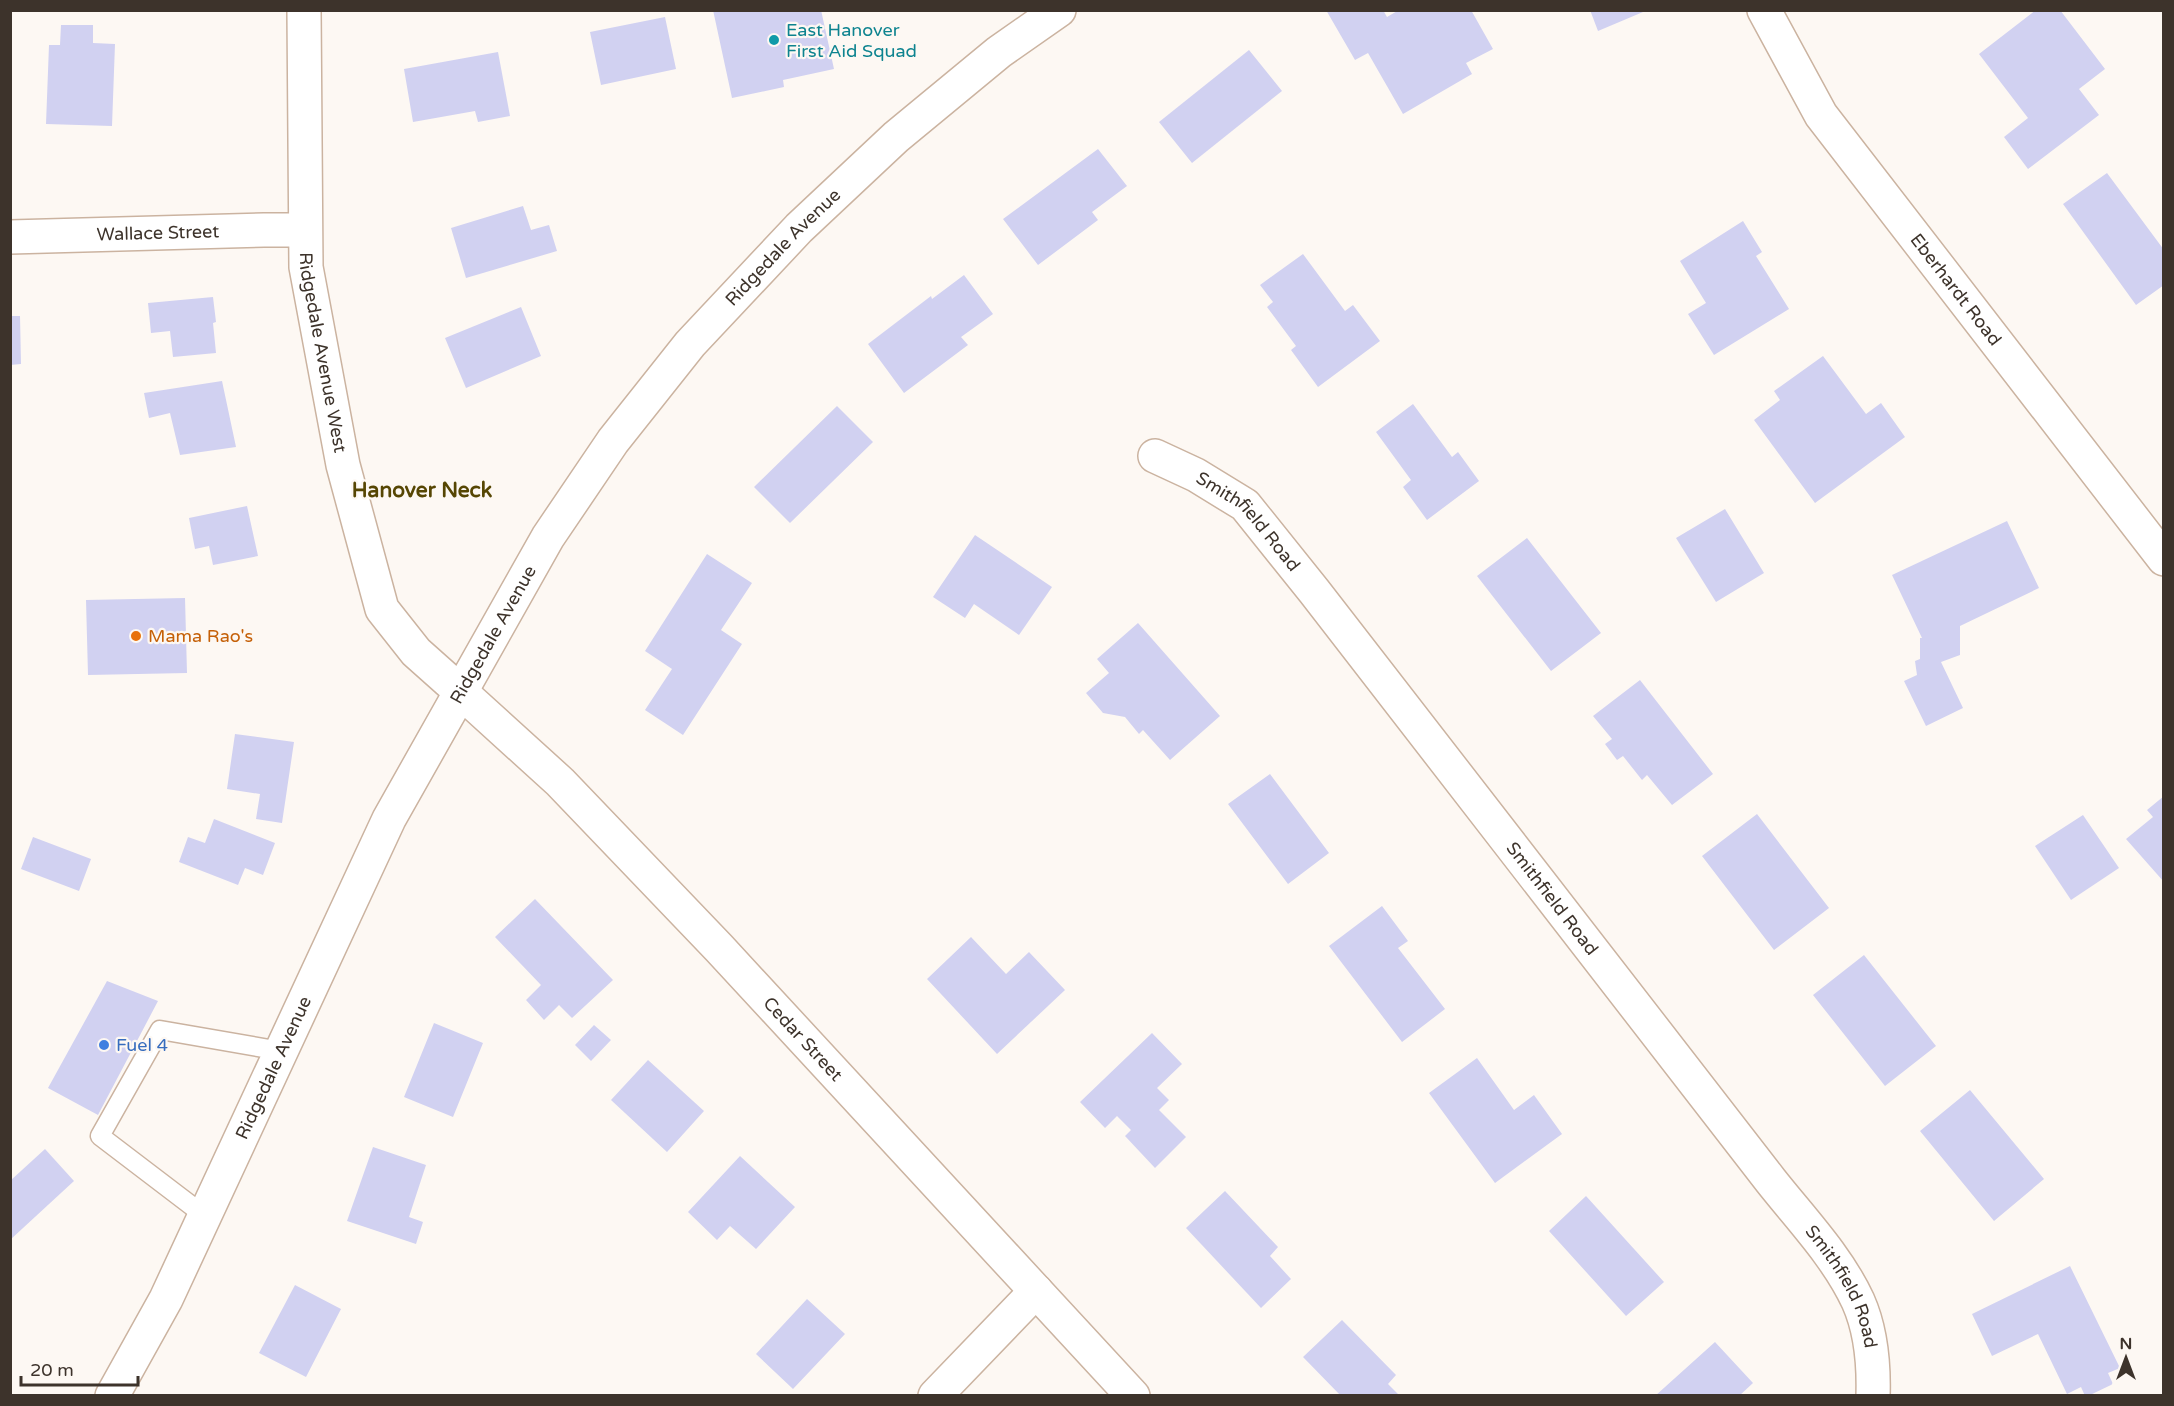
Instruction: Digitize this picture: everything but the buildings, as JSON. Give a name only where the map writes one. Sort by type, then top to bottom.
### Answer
[{"type":"street","name":"Ridgedale Avenue West","points":[[304,10],[306,267],[343,465],[382,609],[417,652],[462,693]]},
{"type":"street","name":"Ridgedale Avenue","points":[[112,1395],[166,1299],[389,819],[548,537],[613,441],[690,344],[799,228],[896,136],[999,52],[1059,10]]},
{"type":"street","name":"Eberhardt Road","points":[[1764,10],[1821,115],[2163,559]]},
{"type":"street","name":"Wallace Street","points":[[10,237],[305,230]]},
{"type":"street","name":"Smithfield Road","points":[[1155,456],[1196,475],[1245,505],[1829,1254],[1858,1301],[1870,1342],[1874,1368],[1873,1395]]},
{"type":"street","name":"Cedar Street","points":[[462,693],[560,782],[624,848],[1133,1395]]},
{"type":"street","points":[[935,1395],[1036,1291]]},
{"type":"lane","points":[[205,1216],[100,1136],[160,1030],[281,1051]]},
{"type":"place","name":"East Hanover First Aid Squad","points":[[774,40]]},
{"type":"place","name":"Mama Rao's","points":[[136,636]]},
{"type":"place","name":"Fuel 4","points":[[104,1045]]},
{"type":"district","name":"Hanover Neck","points":[[422,490]]}]
